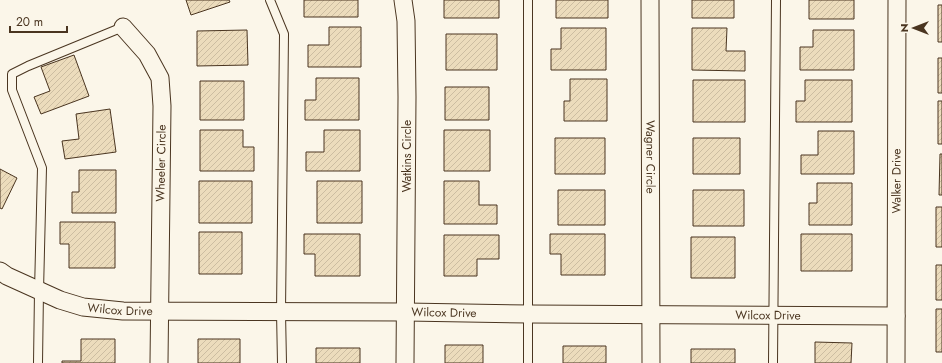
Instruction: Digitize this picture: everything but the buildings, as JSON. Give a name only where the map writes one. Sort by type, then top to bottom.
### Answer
[{"type":"street","name":"Watkins Circle","points":[[403,0],[406,21],[407,97],[405,363]]},
{"type":"street","name":"Wagner Circle","points":[[650,0],[651,363]]},
{"type":"street","name":"Walker Drive","points":[[896,363],[897,0]]},
{"type":"street","name":"Wheeler Circle","points":[[123,27],[147,54],[160,78],[162,106],[159,363]]},
{"type":"street","name":"Wilcox Drive","points":[[0,271],[7,276],[60,300],[83,307],[123,311],[896,316]]},
{"type":"lane","points":[[270,0],[284,34],[281,312],[282,363]]},
{"type":"lane","points":[[528,0],[528,363]]},
{"type":"lane","points":[[773,363],[776,0]]},
{"type":"lane","points":[[38,363],[42,168],[12,90],[12,74],[123,27]]}]
